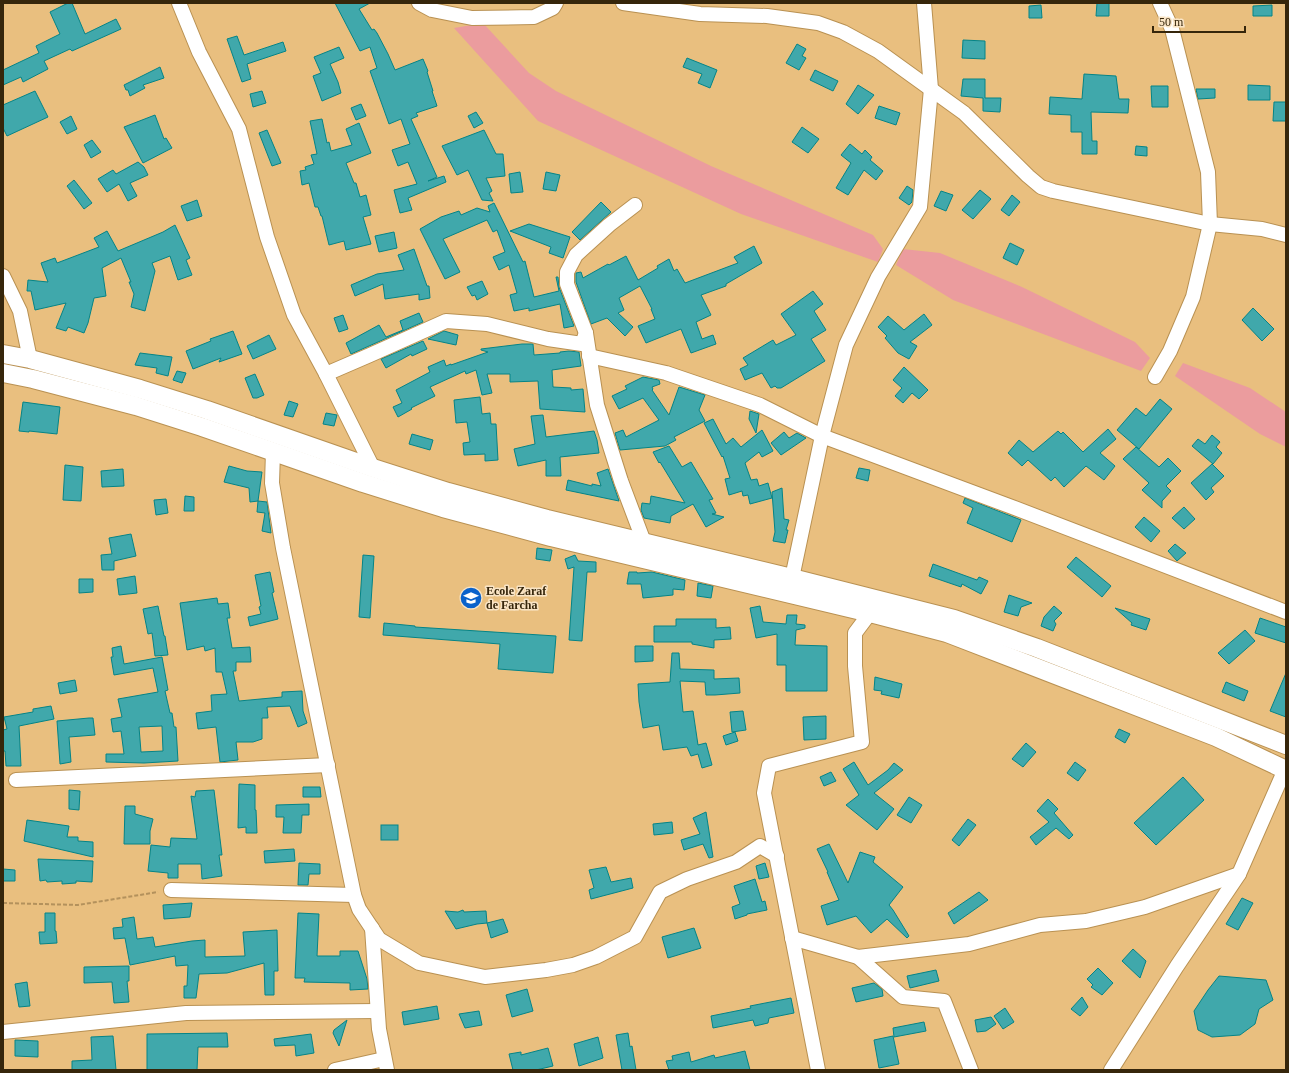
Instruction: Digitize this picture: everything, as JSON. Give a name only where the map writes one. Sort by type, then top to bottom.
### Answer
[{"type":"street","points":[[179,3],[199,52],[239,129],[267,237],[294,315],[326,374],[373,468]]},
{"type":"street","points":[[419,3],[432,10],[472,18],[534,17],[553,8],[556,3]]},
{"type":"street","points":[[625,3],[700,14],[767,16],[818,22],[843,32],[878,51],[964,113],[1041,187],[1053,191],[1210,224],[1262,229],[1286,235]]},
{"type":"street","points":[[792,578],[822,436],[846,345],[878,277],[920,208],[931,89],[924,3]]},
{"type":"street","points":[[1155,377],[1170,350],[1193,297],[1210,224],[1208,172],[1172,29],[1160,3]]},
{"type":"street","points":[[635,205],[609,225],[576,255],[567,272],[567,284],[586,333],[597,405],[621,481],[644,542]]},
{"type":"street","points":[[3,276],[20,311],[30,360]]},
{"type":"street","points":[[326,374],[446,321],[487,324],[548,339],[582,344],[586,333]]},
{"type":"street","points":[[3,354],[140,389],[207,410],[373,468],[446,500],[551,536],[947,633],[1216,737],[1286,769],[1240,874],[1177,966],[1111,1070]]},
{"type":"street","points":[[589,356],[666,373],[760,405],[822,436],[1286,612]]},
{"type":"street","points":[[3,373],[136,406],[202,427],[363,483],[547,519],[954,619],[1044,651],[1286,745]]},
{"type":"street","points":[[273,452],[272,483],[282,541],[354,895],[359,909],[379,939],[419,963],[485,977],[553,969],[573,965],[596,957],[635,937],[660,892],[687,878],[736,862],[760,846],[777,856]]},
{"type":"street","points":[[818,1070],[764,793],[769,766],[862,742],[855,666],[855,633],[870,613]]},
{"type":"street","points":[[16,780],[328,765]]},
{"type":"street","points":[[792,938],[858,957],[969,944],[1040,926],[1086,921],[1145,907],[1240,874]]},
{"type":"street","points":[[171,890],[354,895]]},
{"type":"street","points":[[335,1070],[386,1064],[379,1029],[372,928]]},
{"type":"street","points":[[858,957],[903,997],[944,1001],[971,1070]]},
{"type":"street","points":[[3,1032],[186,1013],[378,1011]]},
{"type":"path","points":[[3,903],[78,905],[171,890]]},
{"type":"shaded area","points":[[483,23],[529,73],[556,91],[711,166],[873,235],[883,249],[878,262],[741,214],[538,121],[454,28]]},
{"type":"shaded area","points":[[903,249],[940,253],[1022,287],[1135,342],[1150,358],[1141,371],[953,300],[896,265]]},
{"type":"shaded area","points":[[1183,363],[1250,388],[1286,412],[1286,447],[1260,434],[1175,376]]},
{"type":"building","points":[[68,3],[72,3],[85,34],[116,19],[121,29],[72,51],[70,49],[44,61],[48,69],[23,82],[21,77],[3,85],[3,70],[39,53],[36,46],[60,34],[50,12]]},
{"type":"building","points":[[335,3],[370,3],[359,9],[372,30],[374,29],[377,33],[395,70],[423,59],[428,71],[427,72],[437,106],[416,113],[418,116],[411,119],[437,177],[428,181],[444,176],[446,182],[408,198],[412,210],[400,213],[394,190],[417,184],[408,162],[398,166],[392,150],[410,144],[401,119],[389,124],[370,71],[377,68],[370,47],[360,51]]},
{"type":"building","points":[[1097,3],[1109,3],[1109,16],[1096,16]]},
{"type":"building","points":[[1041,5],[1042,18],[1029,18],[1029,6]]},
{"type":"building","points":[[1272,5],[1272,16],[1253,16],[1253,6]]},
{"type":"building","points":[[237,36],[244,55],[283,42],[286,51],[247,64],[251,79],[242,82],[227,39]]},
{"type":"building","points":[[963,40],[985,41],[985,59],[962,58]]},
{"type":"building","points":[[797,44],[806,49],[802,56],[806,58],[799,70],[786,63]]},
{"type":"building","points":[[339,47],[344,58],[330,64],[341,93],[322,101],[313,76],[321,73],[314,57]]},
{"type":"building","points":[[687,58],[717,70],[710,88],[698,83],[702,74],[683,67]]},
{"type":"building","points":[[160,67],[164,78],[143,85],[145,88],[130,96],[124,85]]},
{"type":"building","points":[[815,70],[838,81],[833,91],[810,80]]},
{"type":"building","points":[[1084,74],[1116,76],[1119,99],[1129,99],[1128,113],[1091,112],[1092,141],[1097,141],[1097,154],[1082,154],[1082,132],[1071,132],[1071,115],[1049,114],[1050,97],[1082,99]]},
{"type":"building","points":[[963,79],[985,79],[985,98],[1001,98],[1000,112],[983,111],[983,98],[961,96]]},
{"type":"building","points":[[858,85],[874,95],[858,114],[846,104]]},
{"type":"building","points":[[1248,85],[1270,86],[1270,100],[1248,100]]},
{"type":"building","points":[[1151,86],[1168,86],[1168,107],[1152,107]]},
{"type":"building","points":[[1196,89],[1215,89],[1215,98],[1198,99]]},
{"type":"building","points":[[35,91],[48,117],[7,136],[3,128],[3,105]]},
{"type":"building","points":[[262,91],[266,103],[253,107],[250,94]]},
{"type":"building","points":[[1274,102],[1286,102],[1286,121],[1273,121]]},
{"type":"building","points":[[361,104],[366,116],[356,120],[351,108]]},
{"type":"building","points":[[879,106],[900,113],[896,125],[875,118]]},
{"type":"building","points":[[476,112],[483,123],[474,128],[468,116]]},
{"type":"building","points":[[155,115],[164,139],[166,138],[172,148],[143,163],[124,127]]},
{"type":"building","points":[[71,116],[77,129],[67,134],[60,122]]},
{"type":"building","points":[[322,119],[327,143],[329,142],[331,151],[352,145],[346,129],[359,123],[371,153],[346,163],[354,183],[356,183],[360,197],[366,195],[371,215],[363,217],[371,244],[346,250],[344,241],[329,245],[322,216],[318,207],[315,207],[309,183],[302,185],[300,171],[306,170],[305,167],[314,164],[311,155],[317,154],[310,121]]},
{"type":"building","points":[[802,127],[819,139],[808,153],[792,142]]},
{"type":"building","points":[[267,130],[281,163],[272,166],[259,133]]},
{"type":"building","points":[[484,130],[496,154],[503,154],[505,176],[486,178],[492,191],[489,193],[493,201],[482,200],[468,170],[457,175],[442,146]]},
{"type":"building","points":[[92,140],[101,152],[91,158],[84,145]]},
{"type":"building","points":[[850,144],[862,154],[865,150],[872,157],[870,160],[883,171],[876,180],[864,170],[848,195],[836,188],[851,163],[841,155]]},
{"type":"building","points":[[1136,146],[1147,147],[1147,156],[1135,155]]},
{"type":"building","points":[[138,162],[144,167],[148,175],[130,183],[137,196],[128,201],[119,184],[107,192],[98,179],[113,170],[116,174]]},
{"type":"building","points":[[520,172],[523,192],[511,193],[509,174]]},
{"type":"building","points":[[546,172],[560,175],[556,191],[543,189]]},
{"type":"building","points":[[74,180],[92,203],[84,209],[67,186]]},
{"type":"building","points":[[907,186],[913,190],[912,202],[909,205],[899,198]]},
{"type":"building","points":[[980,190],[991,199],[973,219],[962,210]]},
{"type":"building","points":[[941,191],[953,195],[946,211],[934,206]]},
{"type":"building","points":[[1012,195],[1020,202],[1009,216],[1001,210]]},
{"type":"building","points":[[197,200],[202,216],[187,221],[181,206]]},
{"type":"building","points":[[601,202],[611,212],[580,240],[572,232]]},
{"type":"building","points":[[494,203],[523,262],[525,261],[534,297],[559,291],[556,277],[558,277],[559,287],[574,326],[564,328],[560,304],[529,311],[529,308],[514,311],[510,295],[517,293],[509,265],[499,270],[493,257],[505,252],[497,230],[493,232],[487,220],[443,239],[460,272],[445,279],[420,229],[441,217],[459,211],[461,215],[477,208],[490,212],[488,206]]},
{"type":"building","points":[[529,224],[570,237],[563,258],[549,253],[551,247],[510,231]]},
{"type":"building","points":[[175,225],[190,258],[186,260],[192,275],[178,280],[170,256],[152,263],[155,271],[145,311],[131,307],[134,294],[129,282],[131,282],[121,258],[102,268],[106,296],[94,298],[84,333],[68,327],[66,331],[56,328],[66,303],[35,310],[31,291],[27,291],[28,280],[48,282],[41,263],[55,258],[57,263],[99,247],[94,238],[107,231],[118,251],[163,232]]},
{"type":"building","points":[[394,232],[397,248],[379,252],[375,236]]},
{"type":"building","points":[[1010,243],[1024,250],[1017,265],[1003,258]]},
{"type":"building","points":[[754,246],[762,263],[726,284],[726,286],[701,295],[711,315],[696,322],[702,339],[713,335],[716,344],[691,353],[681,329],[646,343],[638,326],[655,319],[652,309],[640,286],[619,298],[624,310],[618,313],[633,327],[625,336],[607,318],[591,324],[576,282],[576,273],[581,272],[583,278],[626,256],[638,280],[658,268],[657,266],[669,259],[674,271],[677,269],[685,283],[738,263],[734,257]]},
{"type":"building","points":[[414,249],[427,286],[429,286],[430,298],[419,300],[419,294],[385,299],[383,284],[355,296],[351,285],[377,274],[404,270],[398,255]]},
{"type":"building","points":[[482,281],[488,294],[477,300],[475,295],[472,296],[467,287]]},
{"type":"building","points":[[813,291],[823,304],[814,311],[826,330],[811,339],[825,361],[781,388],[777,388],[775,386],[771,388],[762,373],[745,380],[740,369],[748,365],[743,358],[773,340],[776,345],[796,335],[781,314]]},
{"type":"building","points":[[1253,308],[1274,329],[1262,341],[1242,320]]},
{"type":"building","points":[[419,313],[423,322],[351,354],[346,343],[379,325],[386,337],[403,330],[400,321]]},
{"type":"building","points":[[924,314],[932,325],[910,342],[917,346],[909,359],[898,353],[885,338],[887,336],[878,327],[888,316],[904,330]]},
{"type":"building","points":[[343,315],[348,329],[339,332],[334,318]]},
{"type":"building","points":[[233,331],[242,354],[219,362],[221,358],[193,369],[186,351],[211,341],[210,339]]},
{"type":"building","points":[[444,331],[458,335],[456,345],[428,339]]},
{"type":"building","points":[[269,335],[276,349],[253,359],[247,346]]},
{"type":"building","points":[[423,341],[427,349],[412,356],[411,354],[386,368],[381,359]]},
{"type":"building","points":[[533,344],[534,355],[569,351],[579,352],[581,366],[552,370],[553,387],[571,388],[571,390],[583,389],[585,412],[540,409],[538,381],[510,382],[510,374],[487,374],[492,393],[482,395],[476,370],[466,374],[465,371],[430,387],[435,396],[411,408],[412,409],[398,417],[393,407],[402,403],[396,390],[430,372],[428,367],[444,360],[446,366],[451,365],[488,352],[481,349]]},
{"type":"building","points":[[140,353],[172,357],[168,376],[156,373],[157,368],[135,365]]},
{"type":"building","points":[[904,367],[928,390],[919,399],[912,393],[903,403],[895,396],[902,388],[893,380]]},
{"type":"building","points":[[177,371],[186,373],[182,383],[173,380]]},
{"type":"building","points":[[255,374],[264,395],[253,398],[245,378]]},
{"type":"building","points":[[643,377],[659,380],[660,384],[652,387],[652,390],[669,415],[679,387],[705,395],[699,410],[705,421],[674,437],[676,440],[665,446],[620,450],[615,433],[623,430],[626,437],[659,420],[643,398],[619,409],[612,396],[627,389],[625,386]]},
{"type":"building","points":[[480,397],[482,414],[490,413],[491,424],[496,424],[498,460],[485,461],[485,454],[464,455],[463,443],[470,442],[467,422],[456,423],[454,400]]},
{"type":"building","points":[[1160,399],[1172,409],[1139,449],[1117,430],[1136,408],[1146,416]]},
{"type":"building","points":[[289,401],[298,404],[293,417],[284,415]]},
{"type":"building","points":[[23,402],[60,407],[57,434],[19,431]]},
{"type":"building","points":[[750,411],[759,414],[756,433],[749,419]]},
{"type":"building","points":[[326,413],[337,415],[334,426],[323,424]]},
{"type":"building","points":[[543,415],[546,437],[594,431],[599,453],[560,457],[561,476],[546,476],[546,460],[518,466],[514,449],[535,444],[531,416]]},
{"type":"building","points":[[713,419],[726,444],[733,438],[741,447],[762,430],[773,451],[762,457],[759,452],[745,463],[751,480],[757,479],[759,486],[768,483],[772,498],[750,504],[748,495],[743,496],[742,491],[729,495],[725,479],[730,478],[723,456],[722,457],[704,423]]},
{"type":"building","points":[[1108,429],[1116,439],[1100,453],[1115,466],[1104,480],[1086,466],[1064,487],[1055,477],[1051,481],[1028,460],[1022,466],[1008,453],[1019,440],[1033,452],[1058,431],[1061,434],[1063,432],[1083,452]]},
{"type":"building","points":[[784,432],[789,438],[797,433],[806,438],[781,455],[771,443]]},
{"type":"building","points":[[412,434],[433,440],[430,450],[409,444]]},
{"type":"building","points":[[1212,435],[1220,442],[1216,447],[1222,453],[1213,464],[1192,446],[1198,439],[1205,444]]},
{"type":"building","points":[[669,446],[682,467],[691,462],[713,499],[709,500],[716,513],[712,514],[724,517],[706,527],[693,504],[671,516],[670,523],[644,518],[641,510],[642,503],[650,504],[651,496],[685,503],[653,452]]},
{"type":"building","points":[[1136,447],[1159,467],[1168,458],[1181,471],[1166,486],[1171,491],[1162,501],[1162,508],[1142,490],[1149,483],[1123,459]]},
{"type":"building","points":[[1212,464],[1224,476],[1211,488],[1214,492],[1206,500],[1191,483]]},
{"type":"building","points":[[65,465],[83,467],[81,501],[63,500]]},
{"type":"building","points":[[229,466],[247,471],[262,472],[258,501],[250,502],[249,488],[224,482]]},
{"type":"building","points":[[859,468],[870,470],[868,481],[856,478]]},
{"type":"building","points":[[123,469],[124,486],[102,487],[101,471]]},
{"type":"building","points":[[608,469],[619,501],[566,490],[568,480],[592,486],[592,484],[601,486],[597,473]]},
{"type":"building","points":[[782,488],[784,519],[789,520],[786,530],[788,530],[785,543],[773,541],[775,532],[772,492]]},
{"type":"building","points":[[185,496],[194,497],[194,511],[184,511]]},
{"type":"building","points":[[965,498],[1021,520],[1012,542],[967,523],[973,508],[963,503]]},
{"type":"building","points":[[166,499],[168,513],[156,515],[154,500]]},
{"type":"building","points":[[258,501],[267,502],[271,533],[262,531],[265,513],[257,512]]},
{"type":"building","points":[[1184,507],[1195,519],[1184,529],[1172,518]]},
{"type":"building","points":[[1144,517],[1160,531],[1151,542],[1135,527]]},
{"type":"building","points":[[131,534],[136,556],[114,561],[114,570],[102,570],[101,555],[112,554],[109,538]]},
{"type":"building","points":[[1175,544],[1186,553],[1177,561],[1168,551]]},
{"type":"building","points":[[537,548],[552,550],[550,561],[536,559]]},
{"type":"building","points":[[363,555],[374,556],[370,618],[359,617]]},
{"type":"building","points":[[575,555],[578,561],[596,562],[596,572],[587,572],[582,641],[569,640],[574,567],[568,569],[565,559]]},
{"type":"building","points":[[1076,557],[1111,586],[1102,597],[1067,567]]},
{"type":"building","points":[[933,564],[977,580],[979,577],[988,581],[981,594],[962,584],[961,587],[929,576]]},
{"type":"building","points":[[270,572],[274,592],[272,593],[278,619],[250,626],[248,617],[261,614],[259,607],[261,606],[255,575]]},
{"type":"building","points":[[629,572],[652,572],[685,580],[684,590],[673,589],[673,595],[643,598],[641,584],[627,584]]},
{"type":"building","points":[[135,576],[137,593],[119,595],[117,579]]},
{"type":"building","points":[[79,579],[93,579],[93,592],[79,593]]},
{"type":"building","points":[[698,583],[713,586],[711,598],[697,596]]},
{"type":"building","points":[[1009,595],[1032,603],[1021,607],[1018,616],[1004,612]]},
{"type":"building","points":[[217,598],[218,604],[228,603],[230,618],[227,618],[232,648],[250,647],[251,662],[236,662],[236,671],[233,671],[239,701],[282,697],[282,692],[302,691],[303,711],[307,723],[298,727],[290,706],[267,707],[268,718],[262,718],[262,739],[253,742],[236,742],[238,760],[220,762],[216,727],[198,729],[196,713],[212,711],[211,695],[227,694],[222,672],[216,672],[215,648],[205,651],[204,646],[187,650],[180,603]]},
{"type":"building","points":[[158,606],[168,655],[155,656],[152,633],[148,634],[143,609]]},
{"type":"building","points":[[760,606],[763,622],[786,624],[787,615],[797,615],[796,624],[805,625],[805,628],[796,630],[795,645],[827,646],[827,691],[786,691],[786,665],[777,665],[777,634],[756,638],[750,608]]},
{"type":"building","points":[[1054,606],[1062,613],[1054,621],[1056,624],[1053,631],[1041,626],[1044,617]]},
{"type":"building","points":[[1115,608],[1150,619],[1146,630],[1131,625],[1132,623]]},
{"type":"building","points":[[1260,618],[1286,627],[1286,643],[1255,633]]},
{"type":"building","points":[[676,619],[716,619],[716,628],[730,627],[731,639],[714,640],[714,648],[692,644],[692,642],[654,642],[654,626],[676,626]]},
{"type":"building","points":[[384,623],[415,627],[556,636],[553,673],[498,669],[500,644],[383,635]]},
{"type":"building","points":[[1245,630],[1255,641],[1229,664],[1218,653]]},
{"type":"building","points":[[121,646],[124,664],[162,657],[168,690],[165,691],[170,713],[172,713],[174,727],[176,727],[178,761],[144,763],[106,762],[106,754],[124,754],[121,731],[113,732],[111,719],[122,717],[118,699],[158,692],[153,668],[114,675],[111,657],[113,657],[112,648]],"holes":[[[162,726],[163,751],[141,752],[139,727]]]},
{"type":"building","points":[[635,646],[653,646],[653,661],[635,662]]},
{"type":"building","points":[[672,653],[679,653],[680,669],[714,670],[714,679],[739,678],[740,693],[715,695],[706,695],[705,682],[680,681],[683,712],[693,711],[698,745],[706,743],[712,765],[702,768],[698,754],[691,756],[687,747],[663,750],[659,725],[643,728],[638,684],[670,682]]},
{"type":"building","points":[[1286,673],[1286,717],[1270,711]]},
{"type":"building","points":[[875,677],[902,684],[899,698],[881,694],[882,691],[874,690]]},
{"type":"building","points":[[75,680],[77,691],[60,694],[58,683]]},
{"type":"building","points":[[1226,682],[1248,691],[1244,701],[1222,692]]},
{"type":"building","points":[[51,706],[54,719],[19,726],[21,766],[6,766],[5,751],[3,751],[3,730],[7,729],[4,717],[33,712],[33,709]]},
{"type":"building","points":[[743,711],[746,730],[732,732],[730,712]]},
{"type":"building","points":[[826,716],[826,739],[804,740],[803,717]]},
{"type":"building","points":[[93,718],[95,735],[69,737],[71,762],[60,764],[57,721]]},
{"type":"building","points":[[1119,729],[1130,734],[1125,743],[1115,737]]},
{"type":"building","points":[[735,732],[738,741],[726,745],[723,736]]},
{"type":"building","points":[[1026,743],[1036,752],[1023,767],[1012,759]]},
{"type":"building","points":[[854,762],[868,785],[888,770],[894,763],[903,770],[874,793],[894,809],[877,830],[846,805],[859,795],[843,769]]},
{"type":"building","points":[[1075,762],[1086,770],[1078,781],[1067,773]]},
{"type":"building","points":[[831,772],[836,781],[824,786],[820,777]]},
{"type":"building","points":[[1183,777],[1204,800],[1156,845],[1134,823]]},
{"type":"building","points":[[239,784],[255,785],[257,833],[246,833],[246,827],[238,828]]},
{"type":"building","points":[[303,787],[320,787],[321,797],[303,797]]},
{"type":"building","points":[[69,790],[80,791],[79,810],[69,809]]},
{"type":"building","points":[[214,790],[222,855],[219,855],[222,876],[202,879],[201,864],[178,864],[178,878],[168,878],[168,873],[148,871],[151,845],[170,847],[171,838],[197,839],[191,796],[195,797],[196,791]]},
{"type":"building","points":[[909,797],[922,805],[911,823],[897,815]]},
{"type":"building","points":[[1048,799],[1058,809],[1054,813],[1073,835],[1069,839],[1056,828],[1036,845],[1030,837],[1049,822],[1037,811]]},
{"type":"building","points":[[309,804],[309,815],[302,815],[301,833],[283,833],[284,817],[276,817],[276,805]]},
{"type":"building","points":[[125,806],[135,806],[135,814],[153,819],[150,831],[150,844],[124,844]]},
{"type":"building","points":[[706,812],[713,857],[709,858],[703,844],[684,850],[681,840],[700,834],[693,818]]},
{"type":"building","points":[[968,819],[976,825],[959,846],[952,840]]},
{"type":"building","points":[[27,820],[69,826],[67,837],[78,837],[78,841],[93,842],[93,857],[24,841]]},
{"type":"building","points":[[672,822],[673,833],[654,835],[653,824]]},
{"type":"building","points":[[381,825],[398,825],[398,840],[381,840]]},
{"type":"building","points":[[829,844],[848,883],[860,852],[875,857],[873,862],[903,887],[889,905],[909,936],[907,938],[887,919],[871,933],[856,916],[827,925],[821,906],[839,900],[817,849]]},
{"type":"building","points":[[294,849],[295,861],[265,863],[264,851]]},
{"type":"building","points":[[38,859],[93,861],[92,882],[76,881],[76,883],[62,884],[62,881],[40,881]]},
{"type":"building","points":[[299,863],[320,864],[320,874],[309,874],[308,885],[298,885]]},
{"type":"building","points":[[765,863],[769,877],[759,879],[756,866]]},
{"type":"building","points":[[606,867],[611,882],[631,878],[633,888],[591,899],[589,890],[594,888],[589,870]]},
{"type":"building","points":[[3,869],[15,870],[15,881],[3,881]]},
{"type":"building","points":[[755,879],[762,902],[765,901],[767,910],[747,914],[735,919],[732,907],[740,904],[734,886]]},
{"type":"building","points":[[979,892],[988,900],[954,924],[948,913]]},
{"type":"building","points":[[1242,898],[1253,903],[1238,930],[1226,924]]},
{"type":"building","points":[[192,903],[190,917],[164,919],[163,905]]},
{"type":"building","points":[[463,910],[464,912],[486,911],[487,923],[456,929],[445,911],[458,912]]},
{"type":"building","points":[[45,913],[55,913],[57,943],[40,944],[39,932],[45,932]]},
{"type":"building","points":[[298,913],[319,914],[317,956],[340,956],[340,951],[358,951],[367,979],[368,989],[350,990],[350,983],[304,982],[305,978],[295,978]]},
{"type":"building","points":[[134,917],[137,939],[153,937],[155,947],[205,940],[205,957],[245,956],[243,932],[277,930],[278,971],[274,971],[274,995],[265,995],[264,963],[227,973],[199,974],[196,998],[184,998],[184,986],[187,986],[188,965],[176,966],[175,956],[130,965],[125,938],[114,939],[113,928],[123,927],[122,919]]},
{"type":"building","points":[[503,919],[508,932],[491,938],[487,923]]},
{"type":"building","points":[[694,928],[701,948],[668,958],[662,937]]},
{"type":"building","points":[[1133,949],[1146,961],[1140,978],[1122,961]]},
{"type":"building","points":[[129,966],[129,981],[127,981],[129,1002],[114,1003],[112,982],[84,983],[84,967]]},
{"type":"building","points":[[1098,968],[1113,983],[1102,995],[1091,987],[1093,985],[1087,979]]},
{"type":"building","points":[[936,970],[939,981],[910,988],[907,976]]},
{"type":"building","points":[[1219,976],[1266,980],[1273,1000],[1259,1009],[1255,1024],[1240,1035],[1212,1037],[1198,1030],[1194,1011]]},
{"type":"building","points":[[27,982],[30,1006],[19,1007],[15,984]]},
{"type":"building","points":[[874,983],[882,989],[883,996],[856,1002],[852,988]]},
{"type":"building","points":[[527,989],[533,1011],[512,1017],[506,995]]},
{"type":"building","points":[[1082,997],[1088,1007],[1080,1016],[1071,1009]]},
{"type":"building","points":[[791,998],[794,1013],[769,1018],[768,1023],[755,1026],[753,1020],[713,1028],[711,1016]]},
{"type":"building","points":[[437,1006],[439,1019],[404,1025],[402,1012]]},
{"type":"building","points":[[1005,1008],[1014,1022],[1003,1029],[994,1016]]},
{"type":"building","points":[[479,1011],[482,1025],[465,1028],[459,1014]]},
{"type":"building","points":[[991,1017],[996,1024],[986,1031],[977,1032],[975,1020]]},
{"type":"building","points":[[347,1020],[339,1046],[333,1033],[334,1030]]},
{"type":"building","points":[[924,1022],[926,1031],[894,1037],[893,1028]]},
{"type":"building","points":[[227,1033],[228,1047],[198,1047],[197,1070],[147,1070],[147,1034]]},
{"type":"building","points":[[628,1033],[636,1070],[622,1070],[616,1035]]},
{"type":"building","points":[[311,1034],[314,1053],[296,1056],[295,1045],[275,1046],[274,1039]]},
{"type":"building","points":[[113,1036],[116,1070],[72,1070],[72,1061],[92,1060],[91,1037]]},
{"type":"building","points":[[893,1036],[899,1064],[879,1068],[874,1040]]},
{"type":"building","points":[[598,1037],[603,1058],[579,1066],[574,1044]]},
{"type":"building","points":[[15,1040],[38,1041],[38,1057],[15,1056]]},
{"type":"building","points":[[548,1048],[553,1066],[536,1070],[513,1070],[509,1054],[521,1052],[521,1055]]},
{"type":"building","points":[[745,1051],[750,1070],[669,1070],[666,1061],[673,1060],[672,1056],[689,1052],[691,1062],[714,1055],[715,1058]]},
{"type":"place","name":"Ecole Zaraf de Farcha","points":[[471,598]]}]
